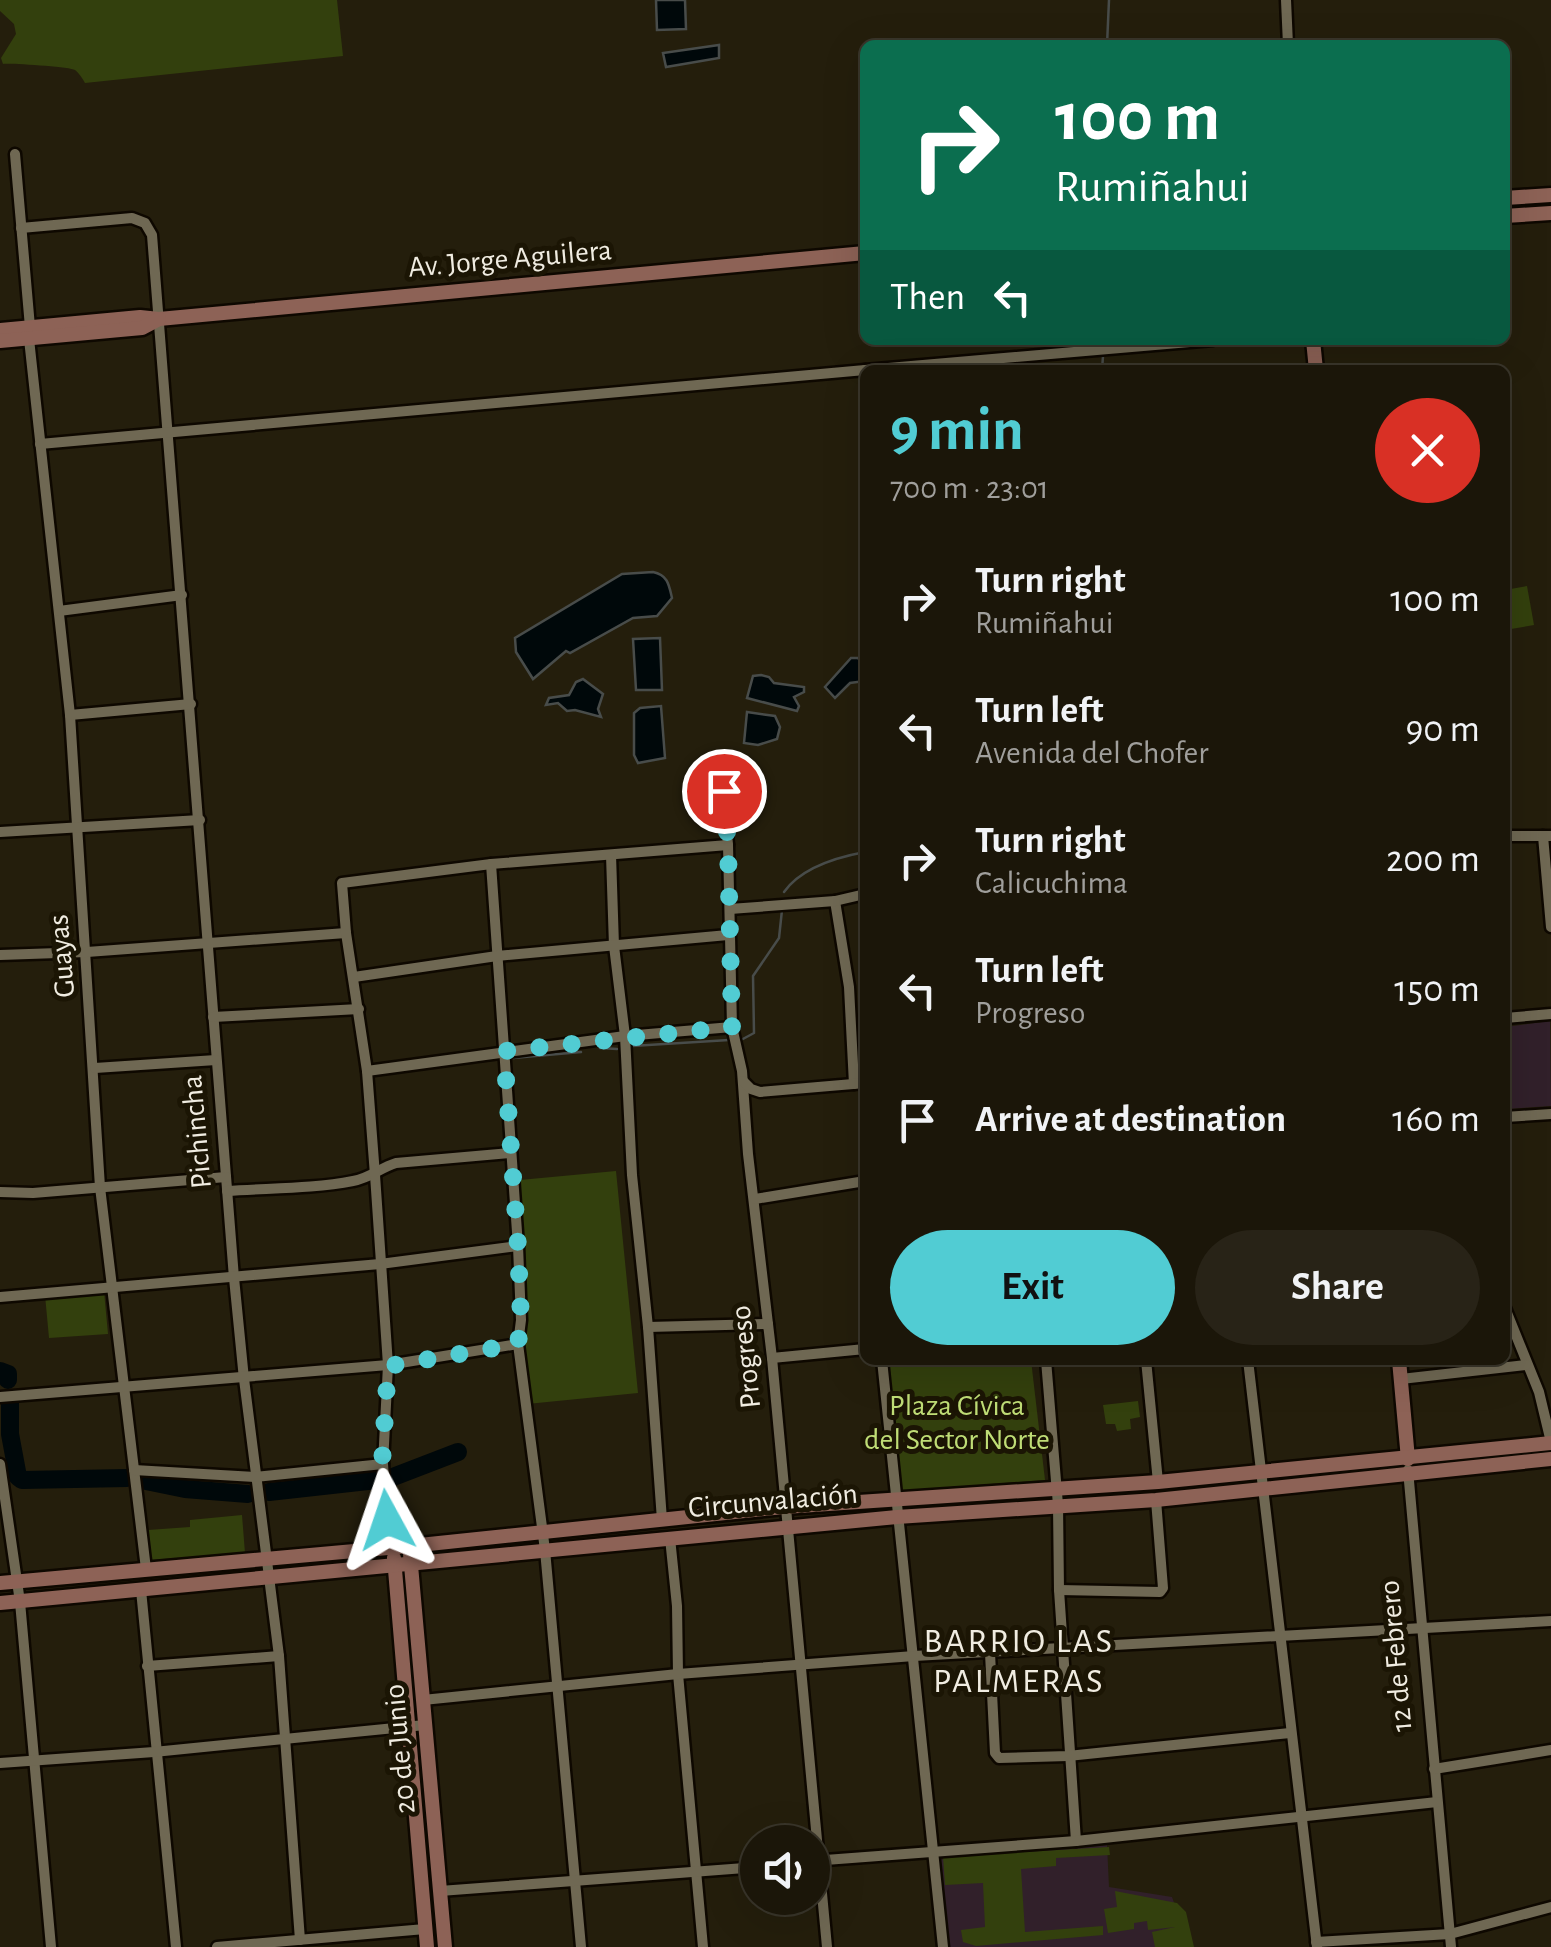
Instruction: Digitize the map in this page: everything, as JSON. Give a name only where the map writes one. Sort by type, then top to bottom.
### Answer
[{"type":"main road","points":[[1510,198],[1551,195]]},
{"type":"main road","points":[[1510,216],[1551,213]]},
{"type":"main road","name":"Av. Jorge Aguilera","points":[[0,330],[29,333],[142,328],[159,319],[860,253]]},
{"type":"main road","name":"Av. Jorge Aguilera","points":[[0,341],[29,333]]},
{"type":"main road","name":"12 de Febrero","points":[[1400,1365],[1408,1459]]},
{"type":"main road","name":"Circunvalación","points":[[0,1604],[270,1577],[540,1532],[895,1498],[1261,1473],[1551,1442]]},
{"type":"main road","name":"Circunvalación","points":[[8,1582],[267,1558],[545,1550],[897,1516],[1156,1500],[1551,1459]]},
{"type":"main road","name":"20 de Junio","points":[[400,1553],[423,1700],[445,1947]]},
{"type":"main road","name":"20 de Junio","points":[[400,1553],[407,1727],[427,1947]]},
{"type":"street","points":[[1286,0],[1288,40]]},
{"type":"street","name":"Guayas","points":[[15,154],[29,333],[70,715],[100,1187],[146,1569]]},
{"type":"street","name":"Pichincha","points":[[21,228],[126,218],[141,221],[152,235],[234,1278],[279,1656],[300,1940]]},
{"type":"street","points":[[923,365],[1155,345]]},
{"type":"street","points":[[40,444],[860,370]]},
{"type":"street","points":[[59,611],[182,595]]},
{"type":"street","points":[[70,715],[190,704]]},
{"type":"street","name":"Progreso","points":[[722,763],[732,1027],[743,1082],[756,1198],[813,1825]]},
{"type":"street","points":[[0,832],[200,820]]},
{"type":"street","points":[[1510,836],[1547,836],[1551,927]]},
{"type":"street","points":[[400,1553],[382,1464],[388,1366],[368,1071],[342,883],[491,864],[728,845]]},
{"type":"street","points":[[610,855],[614,946],[625,1036],[632,1174],[662,1520]]},
{"type":"street","points":[[491,864],[518,1246],[518,1344],[545,1550],[580,1947]]},
{"type":"street","points":[[730,909],[835,901],[860,895]]},
{"type":"street","points":[[743,1082],[760,1092],[859,1084],[835,901]]},
{"type":"street","points":[[0,955],[346,933]]},
{"type":"street","points":[[354,977],[498,956],[728,935]]},
{"type":"street","points":[[849,987],[860,986]]},
{"type":"street","points":[[213,1018],[359,1009]]},
{"type":"street","points":[[1510,1018],[1551,1014]]},
{"type":"street","points":[[368,1071],[625,1036],[732,1027]]},
{"type":"street","points":[[95,1068],[216,1060]]},
{"type":"street","points":[[745,1111],[760,1092]]},
{"type":"street","points":[[1510,1117],[1551,1114]]},
{"type":"street","points":[[227,1191],[352,1182],[396,1163],[512,1153]]},
{"type":"street","points":[[0,1192],[226,1177]]},
{"type":"street","points":[[756,1198],[860,1181]]},
{"type":"street","points":[[0,1297],[380,1264],[518,1246]]},
{"type":"street","points":[[1510,1322],[1539,1392],[1551,1442]]},
{"type":"street","points":[[648,1327],[768,1324]]},
{"type":"street","points":[[0,1397],[388,1366],[518,1344]]},
{"type":"street","points":[[772,1358],[860,1349]]},
{"type":"street","points":[[882,1365],[943,1947]]},
{"type":"street","points":[[1046,1365],[1076,1841]]},
{"type":"street","points":[[1146,1365],[1158,1482]]},
{"type":"street","points":[[1249,1365],[1316,1945],[1450,1934],[1551,1907]]},
{"type":"street","points":[[1401,1379],[1526,1365]]},
{"type":"street","name":"12 de Febrero","points":[[1408,1459],[1451,1947]]},
{"type":"street","points":[[0,1464],[8,1582],[20,1602],[51,1947]]},
{"type":"street","points":[[134,1470],[255,1477],[382,1464]]},
{"type":"street","points":[[1059,1590],[1160,1592],[1163,1588],[1156,1500]]},
{"type":"street","points":[[670,1538],[703,1947]]},
{"type":"street","points":[[141,1590],[176,1947]]},
{"type":"street","points":[[423,1700],[678,1674],[914,1656],[1551,1621]]},
{"type":"street","points":[[990,1653],[995,1753],[999,1758],[1068,1756],[1290,1734]]},
{"type":"street","points":[[147,1666],[279,1656]]},
{"type":"street","points":[[0,1763],[425,1725]]},
{"type":"street","points":[[1434,1769],[1551,1750]]},
{"type":"street","points":[[830,1860],[1076,1841],[1436,1802]]},
{"type":"street","points":[[424,1909],[441,1899],[574,1878],[594,1882],[740,1868]]},
{"type":"street","name":"Progreso","points":[[823,1915],[827,1947]]},
{"type":"street","points":[[218,1947],[426,1930]]},
{"type":"shaded area","points":[[656,0],[685,0],[686,29],[657,30]]},
{"type":"shaded area","points":[[719,45],[719,58],[666,67],[663,53]]},
{"type":"shaded area","points":[[653,572],[665,578],[672,598],[657,616],[633,618],[570,653],[566,651],[533,679],[516,652],[515,638],[622,574]]},
{"type":"shaded area","points":[[660,638],[662,690],[636,690],[633,639]]},
{"type":"shaded area","points":[[851,658],[858,658],[860,682],[850,683],[835,698],[825,687]]},
{"type":"shaded area","points":[[761,675],[774,683],[804,687],[804,692],[794,697],[799,706],[797,711],[747,698],[753,676]]},
{"type":"shaded area","points":[[583,679],[603,694],[598,709],[601,717],[567,711],[558,703],[546,705],[549,698],[569,695],[576,682]]},
{"type":"shaded area","points":[[661,706],[665,758],[638,763],[634,755],[634,713],[640,708]]},
{"type":"shaded area","points":[[747,712],[775,716],[780,727],[777,739],[758,745],[744,743]]},
{"type":"shaded area","points":[[1550,1021],[1551,1106],[1510,1109],[1510,1026]]},
{"type":"shaded area","points":[[1107,1845],[1109,1887],[1172,1897],[1190,1947],[945,1947],[935,1860]]},
{"type":"green space","points":[[0,0],[337,0],[343,56],[85,83],[71,69],[3,64],[1,58],[16,34],[14,24],[0,11]]},
{"type":"green space","points":[[1527,586],[1534,625],[1510,629],[1510,589]]},
{"type":"green space","points":[[616,1171],[638,1393],[527,1404],[519,1336],[525,1319],[520,1180]]},
{"type":"green space","points":[[104,1291],[108,1334],[49,1338],[45,1295]]},
{"type":"green space","name":"Plaza Cívica del Sector Norte","points":[[884,1365],[1032,1365],[1045,1480],[898,1491]]},
{"type":"green space","points":[[1138,1401],[1140,1417],[1130,1419],[1131,1429],[1117,1431],[1115,1424],[1106,1424],[1103,1405]]},
{"type":"green space","points":[[242,1515],[245,1553],[150,1560],[148,1530],[190,1527],[190,1520]]},
{"type":"green space","points":[[1109,1847],[1110,1855],[1056,1858],[1056,1866],[1021,1869],[1025,1932],[1103,1926],[1103,1935],[976,1946],[963,1942],[961,1930],[985,1927],[983,1883],[945,1885],[943,1857]]},
{"type":"green space","points":[[1115,1891],[1177,1903],[1186,1912],[1194,1947],[1155,1947],[1152,1932],[1175,1927],[1148,1930],[1147,1921],[1134,1923],[1134,1929],[1108,1933],[1104,1909],[1117,1907]]},
{"type":"waterway","points":[[1107,40],[1109,0]]},
{"type":"waterway","points":[[1102,365],[1103,356]]},
{"type":"waterway","points":[[784,892],[810,870],[860,853]]},
{"type":"waterway","points":[[741,1040],[754,1033],[753,976],[779,938],[782,910]]},
{"type":"waterway","points":[[632,1046],[729,1040]]},
{"type":"waterway","points":[[600,1048],[617,1049]]},
{"type":"waterway","points":[[513,1058],[581,1052]]},
{"type":"waterway","points":[[0,1371],[8,1374],[8,1380]]},
{"type":"waterway","points":[[10,1402],[10,1434],[18,1477],[22,1480],[127,1478]]},
{"type":"waterway","points":[[393,1477],[458,1452]]},
{"type":"waterway","points":[[141,1480],[185,1489],[248,1494]]},
{"type":"waterway","points":[[269,1492],[377,1480]]},
{"type":"district","name":"BARRIO LAS PALMERAS","points":[[1019,1661]]},
{"type":"route","points":[[387,1520],[382,1464],[388,1366],[518,1344],[518,1246],[504,1051],[732,1027],[724,791]]}]
